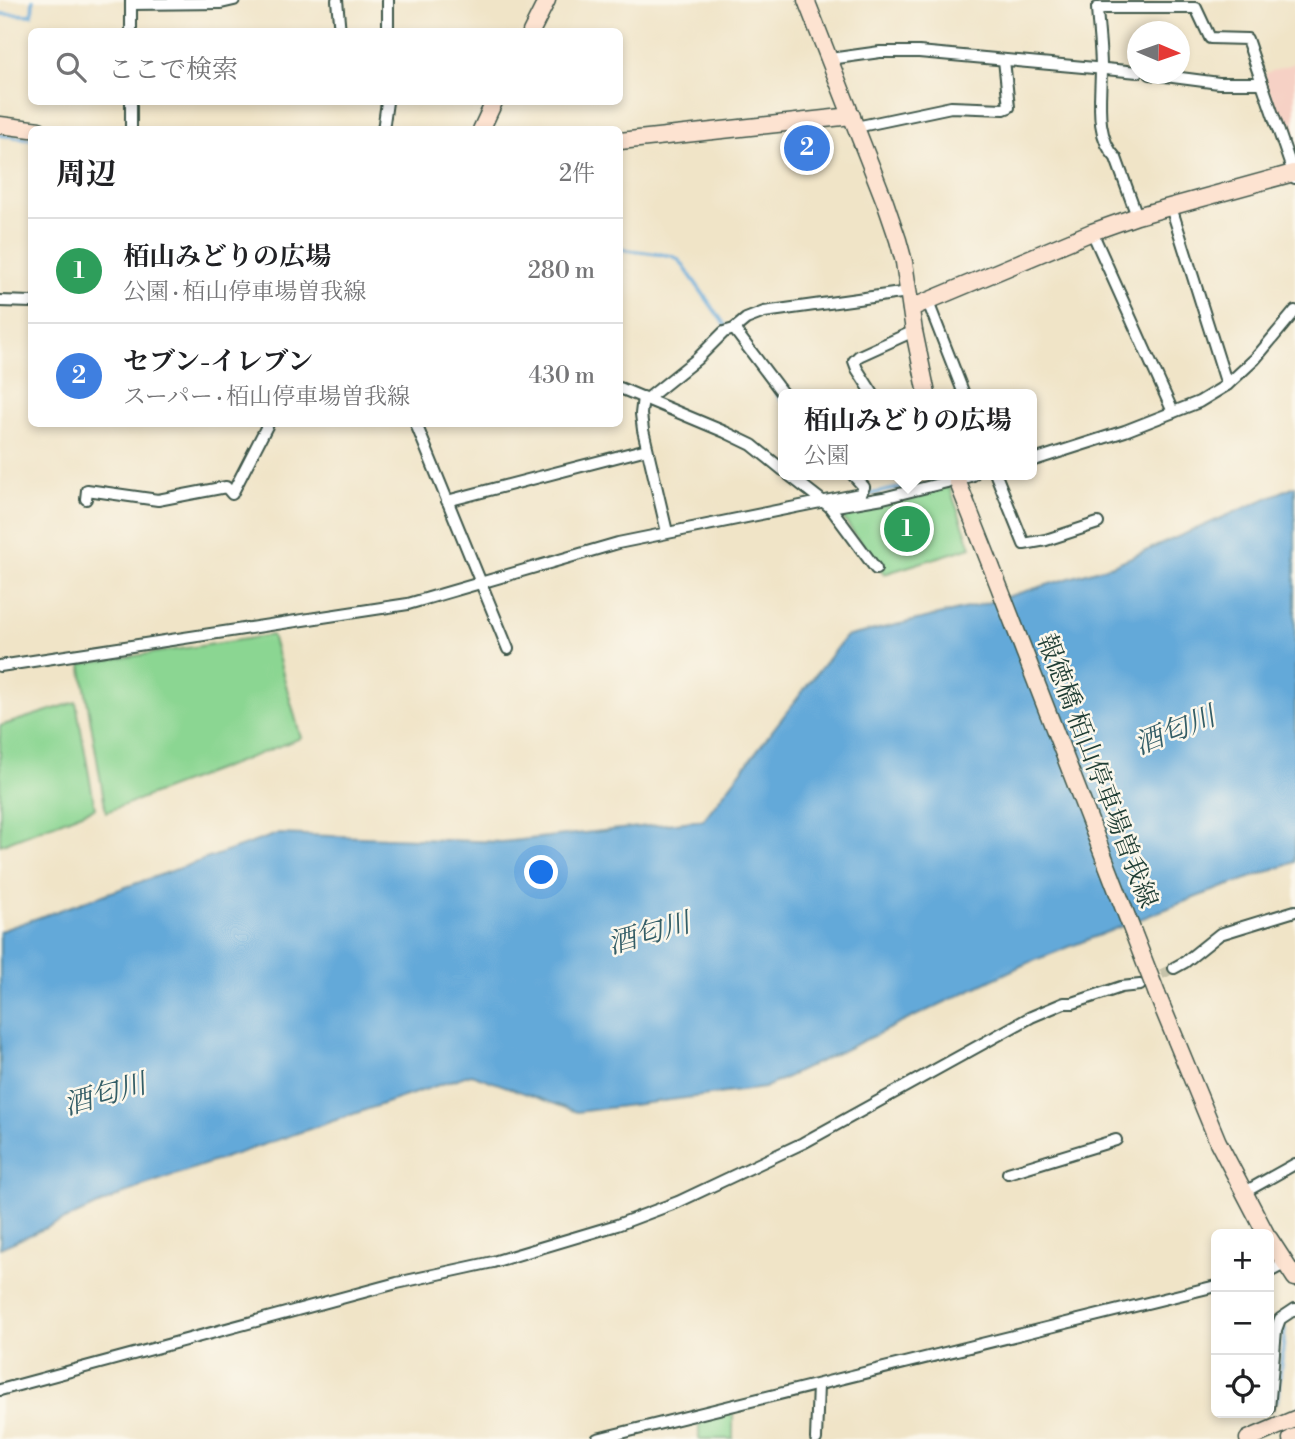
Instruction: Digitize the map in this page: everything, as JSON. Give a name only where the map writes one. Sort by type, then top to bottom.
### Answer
[{"type":"main road","points":[[533,28],[547,0]]},
{"type":"main road","points":[[806,0],[898,240],[926,389]]},
{"type":"main road","points":[[483,126],[493,105]]},
{"type":"main road","points":[[623,141],[854,121]]},
{"type":"main road","points":[[0,125],[28,129]]},
{"type":"main road","points":[[909,300],[928,302],[1092,232],[1137,216],[1294,176]]},
{"type":"main road","name":"報徳橋 栢山停車場曽我線","points":[[962,480],[991,566],[1205,1113],[1243,1193],[1264,1229]]},
{"type":"main road","name":"報徳橋 栢山停車場曽我線","points":[[1274,1245],[1290,1270]]},
{"type":"main road","points":[[1248,1439],[1295,1419]]},
{"type":"street","points":[[131,28],[131,2],[221,3],[234,0]]},
{"type":"street","points":[[337,0],[340,28]]},
{"type":"street","points":[[388,0],[388,28]]},
{"type":"street","points":[[1137,216],[1116,158],[1104,139],[1097,8],[1196,8],[1210,38],[1247,38],[1294,176]]},
{"type":"street","points":[[830,59],[880,52],[919,52],[1127,71]]},
{"type":"street","points":[[854,121],[951,107],[1009,107],[1004,60]]},
{"type":"street","points":[[1190,79],[1219,83],[1262,83]]},
{"type":"street","points":[[131,105],[131,126]]},
{"type":"street","points":[[384,126],[387,105]]},
{"type":"street","points":[[1171,207],[1227,385]]},
{"type":"street","points":[[1092,232],[1173,412]]},
{"type":"street","points":[[667,532],[641,414],[645,398],[697,359],[724,332],[764,312],[909,300]]},
{"type":"street","points":[[0,301],[28,302]]},
{"type":"street","points":[[928,302],[962,389]]},
{"type":"street","points":[[1037,459],[1199,402],[1227,385],[1255,359],[1295,311]]},
{"type":"street","points":[[734,329],[779,389]]},
{"type":"street","points":[[870,389],[854,361],[859,356],[914,331]]},
{"type":"street","points":[[623,389],[751,445],[778,466]]},
{"type":"street","points":[[86,499],[87,490],[158,500],[226,487],[232,494],[266,427]]},
{"type":"street","points":[[417,427],[508,649]]},
{"type":"street","points":[[447,501],[647,449]]},
{"type":"street","points":[[795,480],[826,504],[876,569]]},
{"type":"street","points":[[858,480],[864,486],[861,497]]},
{"type":"street","points":[[0,666],[408,604],[618,543],[861,497],[930,480]]},
{"type":"street","points":[[998,480],[1024,544],[1046,540],[1098,523]]},
{"type":"street","points":[[1174,968],[1220,934],[1295,911]]},
{"type":"street","points":[[0,1390],[397,1283],[492,1262],[617,1225],[678,1202],[803,1143],[1031,1017],[1064,1003],[1073,1003],[1121,987],[1140,985]]},
{"type":"street","points":[[1008,1173],[1116,1140]]},
{"type":"street","points":[[1243,1193],[1295,1164]]},
{"type":"street","points":[[597,1439],[1211,1287]]},
{"type":"street","points":[[1274,1355],[1280,1319],[1295,1309]]},
{"type":"street","points":[[816,1439],[818,1385]]},
{"type":"street","points":[[1267,1431],[1268,1418]]},
{"type":"shaded area","points":[[1295,63],[1295,165],[1265,79],[1266,73]]},
{"type":"green space","points":[[949,486],[971,547],[884,574],[837,510]]},
{"type":"green space","points":[[272,635],[301,738],[106,812],[81,664]]},
{"type":"green space","points":[[76,702],[95,808],[0,845],[0,726]]},
{"type":"green space","points":[[733,1410],[733,1439],[699,1439],[699,1419]]},
{"type":"water","name":"酒匂川","points":[[1295,486],[1295,862],[1199,896],[1023,965],[764,1088],[577,1112],[471,1074],[142,1186],[0,1248],[0,931],[277,834],[502,842],[703,820],[845,637],[976,606],[1113,565]]},
{"type":"waterway","points":[[0,14],[32,15],[33,0]]},
{"type":"waterway","points":[[0,135],[28,138]]},
{"type":"waterway","points":[[623,249],[673,256],[680,261],[727,328]]},
{"type":"waterway","points":[[864,493],[866,495],[913,485]]},
{"type":"waterway","points":[[1277,1401],[1285,1329]]},
{"type":"tunnel","points":[[1148,981],[1174,968]]},
{"type":"place","name":"セブン-イレブン","points":[[807,148]]},
{"type":"place","name":"栢山みどりの広場","points":[[907,529]]}]
